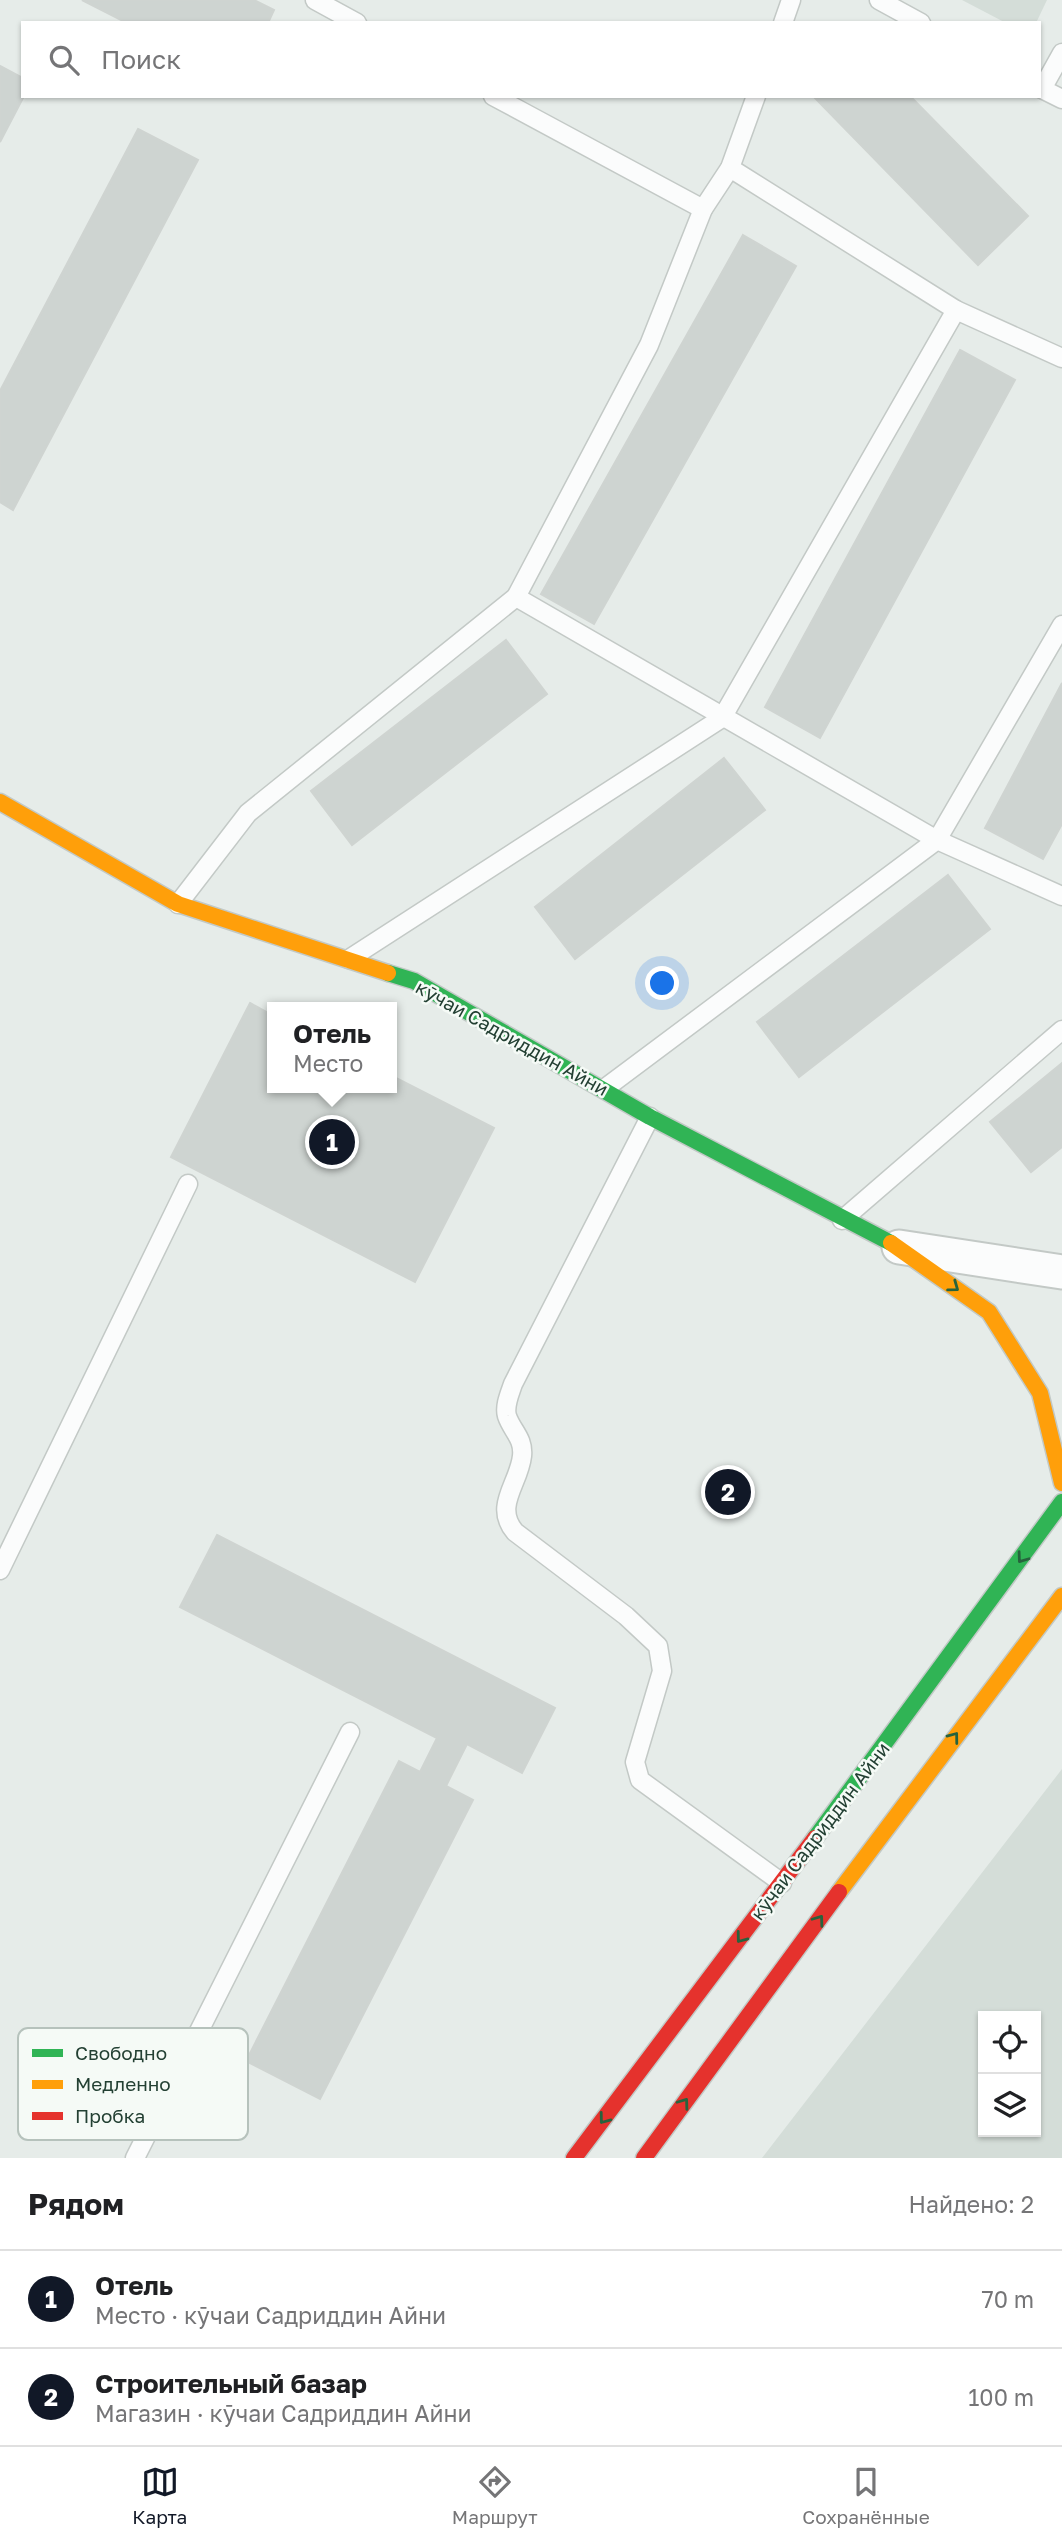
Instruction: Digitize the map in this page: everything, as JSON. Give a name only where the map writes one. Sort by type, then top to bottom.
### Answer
[{"type":"main road","name":"кӯчаи Садриддин Айни","points":[[0,802],[178,904],[414,981],[650,1117],[842,1220],[899,1247],[989,1312],[1040,1393],[1062,1483]]},
{"type":"main road","name":"кӯчаи Садриддин Айни","points":[[574,2158],[782,1883],[1062,1502]]},
{"type":"main road","points":[[644,2158],[920,1782],[1062,1596]]},
{"type":"street","name":"кӯчаи Садриддин Айни","points":[[899,1247],[1062,1272]]},
{"type":"lane","points":[[315,0],[353,21]]},
{"type":"lane","points":[[784,21],[791,0]]},
{"type":"lane","points":[[879,0],[916,21]]},
{"type":"lane","points":[[1062,53],[1041,88],[1062,99]]},
{"type":"lane","points":[[497,98],[703,209]]},
{"type":"lane","points":[[178,904],[248,813],[516,597],[649,345],[703,209],[730,168],[755,98]]},
{"type":"lane","points":[[730,168],[956,310],[1062,358]]},
{"type":"lane","points":[[349,959],[722,718],[956,310]]},
{"type":"lane","points":[[516,597],[937,840],[1062,896]]},
{"type":"lane","points":[[604,1089],[937,840],[1062,625]]},
{"type":"lane","points":[[842,1220],[1062,1030]]},
{"type":"lane","points":[[650,1117],[513,1384],[507,1416],[522,1443],[522,1458],[504,1509],[506,1522],[515,1532],[626,1616],[658,1646],[662,1671],[635,1762],[640,1780],[782,1883]]},
{"type":"lane","points":[[0,1570],[188,1184]]},
{"type":"lane","points":[[201,2028],[350,1732]]},
{"type":"lane","points":[[135,2158],[144,2140]]},
{"type":"shaded area","points":[[962,0],[1047,0],[1037,21],[1002,21]]},
{"type":"shaded area","points":[[1062,1769],[1062,2158],[762,2158]]},
{"type":"building","points":[[82,0],[254,0],[274,10],[269,21],[123,21]]},
{"type":"building","points":[[0,66],[21,77],[23,98],[0,142]]},
{"type":"building","points":[[815,98],[912,98],[1028,216],[978,265]]},
{"type":"building","points":[[138,129],[198,160],[13,510],[0,502],[0,391]]},
{"type":"building","points":[[743,235],[796,266],[594,624],[541,594]]},
{"type":"building","points":[[960,350],[1015,380],[820,738],[765,707]]},
{"type":"building","points":[[506,640],[547,694],[352,845],[311,791]]},
{"type":"building","points":[[1062,683],[1062,824],[1043,859],[985,828]]},
{"type":"building","points":[[724,758],[765,810],[575,959],[535,907]]},
{"type":"building","points":[[948,875],[990,929],[799,1077],[757,1022]]},
{"type":"building","points":[[250,1003],[267,1012],[267,1093],[397,1093],[397,1079],[494,1128],[415,1282],[171,1157]]},
{"type":"building","points":[[1062,1063],[1062,1147],[1031,1172],[990,1122]]},
{"type":"building","points":[[217,1535],[555,1708],[522,1773],[467,1744],[446,1786],[473,1800],[320,2099],[248,2062],[248,2057],[399,1761],[420,1772],[437,1738],[180,1607]]},
{"type":"traffic: fast","points":[[388,973],[414,981],[650,1117],[891,1243]]},
{"type":"traffic: fast","points":[[815,1838],[1062,1502]]},
{"type":"traffic: slow","points":[[0,802],[178,904],[388,973]]},
{"type":"traffic: slow","points":[[891,1243],[989,1312],[1040,1393],[1062,1483]]},
{"type":"traffic: slow","points":[[839,1892],[1062,1596]]},
{"type":"traffic: jam","points":[[574,2158],[815,1838]]},
{"type":"traffic: jam","points":[[644,2158],[839,1892]]},
{"type":"place","name":"Отель","points":[[332,1142]]},
{"type":"place","name":"Строительный базар","points":[[728,1492]]}]
